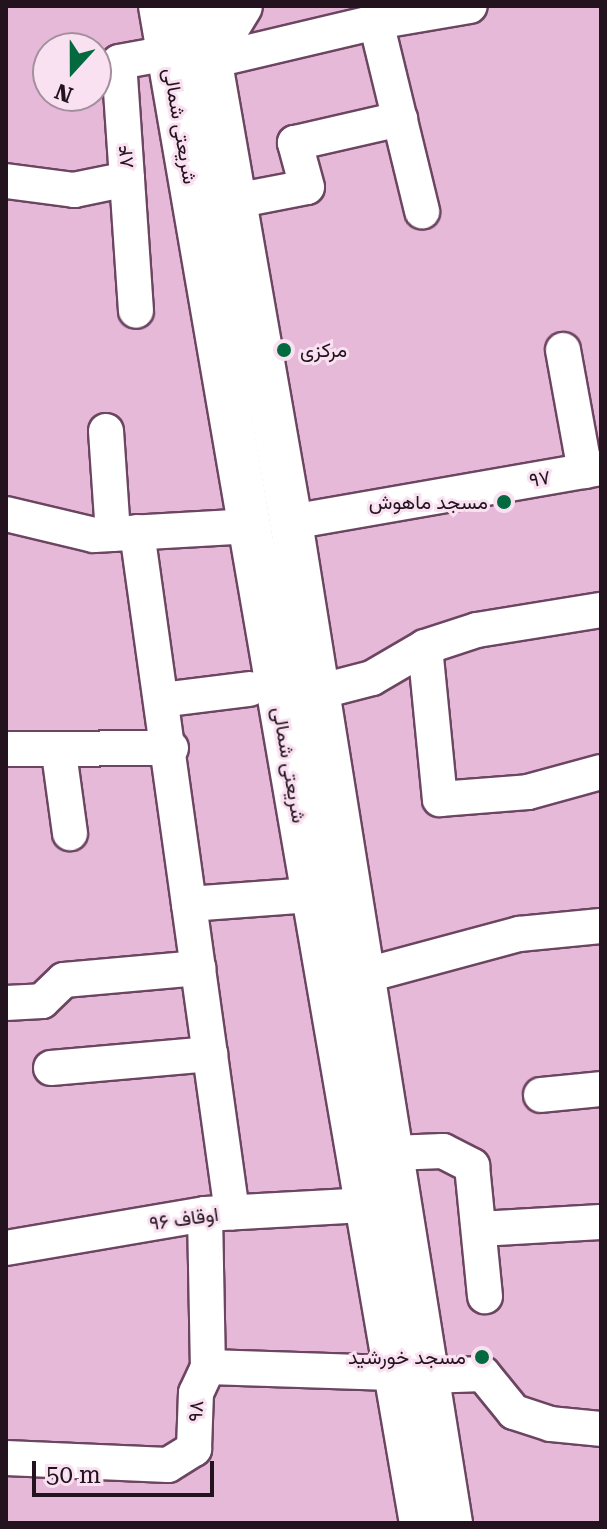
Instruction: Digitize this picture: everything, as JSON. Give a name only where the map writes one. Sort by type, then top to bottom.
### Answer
[{"type":"main road","name":"شریعتی شمالی","points":[[160,6],[364,1205],[451,1523]]},
{"type":"main road","name":"شریعتی شمالی","points":[[201,6],[291,522],[392,1153],[421,1523]]},
{"type":"main road","points":[[211,58],[241,6]]},
{"type":"street","points":[[211,58],[376,22],[470,6]]},
{"type":"street","points":[[376,22],[422,211]]},
{"type":"street","name":"۸۴","points":[[6,181],[74,190],[127,179],[119,62],[168,53]]},
{"type":"street","points":[[235,201],[307,187],[295,143],[400,119]]},
{"type":"street","points":[[127,179],[136,311]]},
{"type":"street","points":[[563,350],[593,470]]},
{"type":"street","points":[[106,431],[171,748],[210,1054],[218,1213],[208,1367],[410,1375],[483,1374],[514,1412],[551,1424],[601,1429]]},
{"type":"street","name":"۹۷","points":[[291,522],[593,470]]},
{"type":"street","points":[[6,514],[94,535],[248,526]]},
{"type":"street","points":[[318,692],[372,678],[425,647],[477,630],[601,610]]},
{"type":"street","points":[[425,647],[440,799],[528,792],[601,772]]},
{"type":"street","points":[[161,700],[249,689]]},
{"type":"street","points":[[6,749],[59,753],[171,748]]},
{"type":"street","points":[[59,753],[70,833]]},
{"type":"street","points":[[189,904],[311,895]]},
{"type":"street","points":[[363,976],[519,934],[601,926]]},
{"type":"street","points":[[6,1003],[42,1001],[64,980],[198,968]]},
{"type":"street","points":[[51,1068],[210,1054]]},
{"type":"street","points":[[541,1095],[601,1089]]},
{"type":"street","points":[[392,1153],[443,1151],[472,1166],[485,1296]]},
{"type":"street","name":"اوقاف ۹۶","points":[[6,1248],[218,1213],[364,1205]]},
{"type":"street","points":[[479,1229],[601,1222]]},
{"type":"street","name":"۹۸","points":[[6,1458],[168,1465],[194,1449],[196,1393],[208,1367]]},
{"type":"place","name":"مرکزی","points":[[284,350]]},
{"type":"place","name":"مسجد ماهوش","points":[[504,502]]},
{"type":"place","name":"مسجد خورشید","points":[[482,1357]]}]
